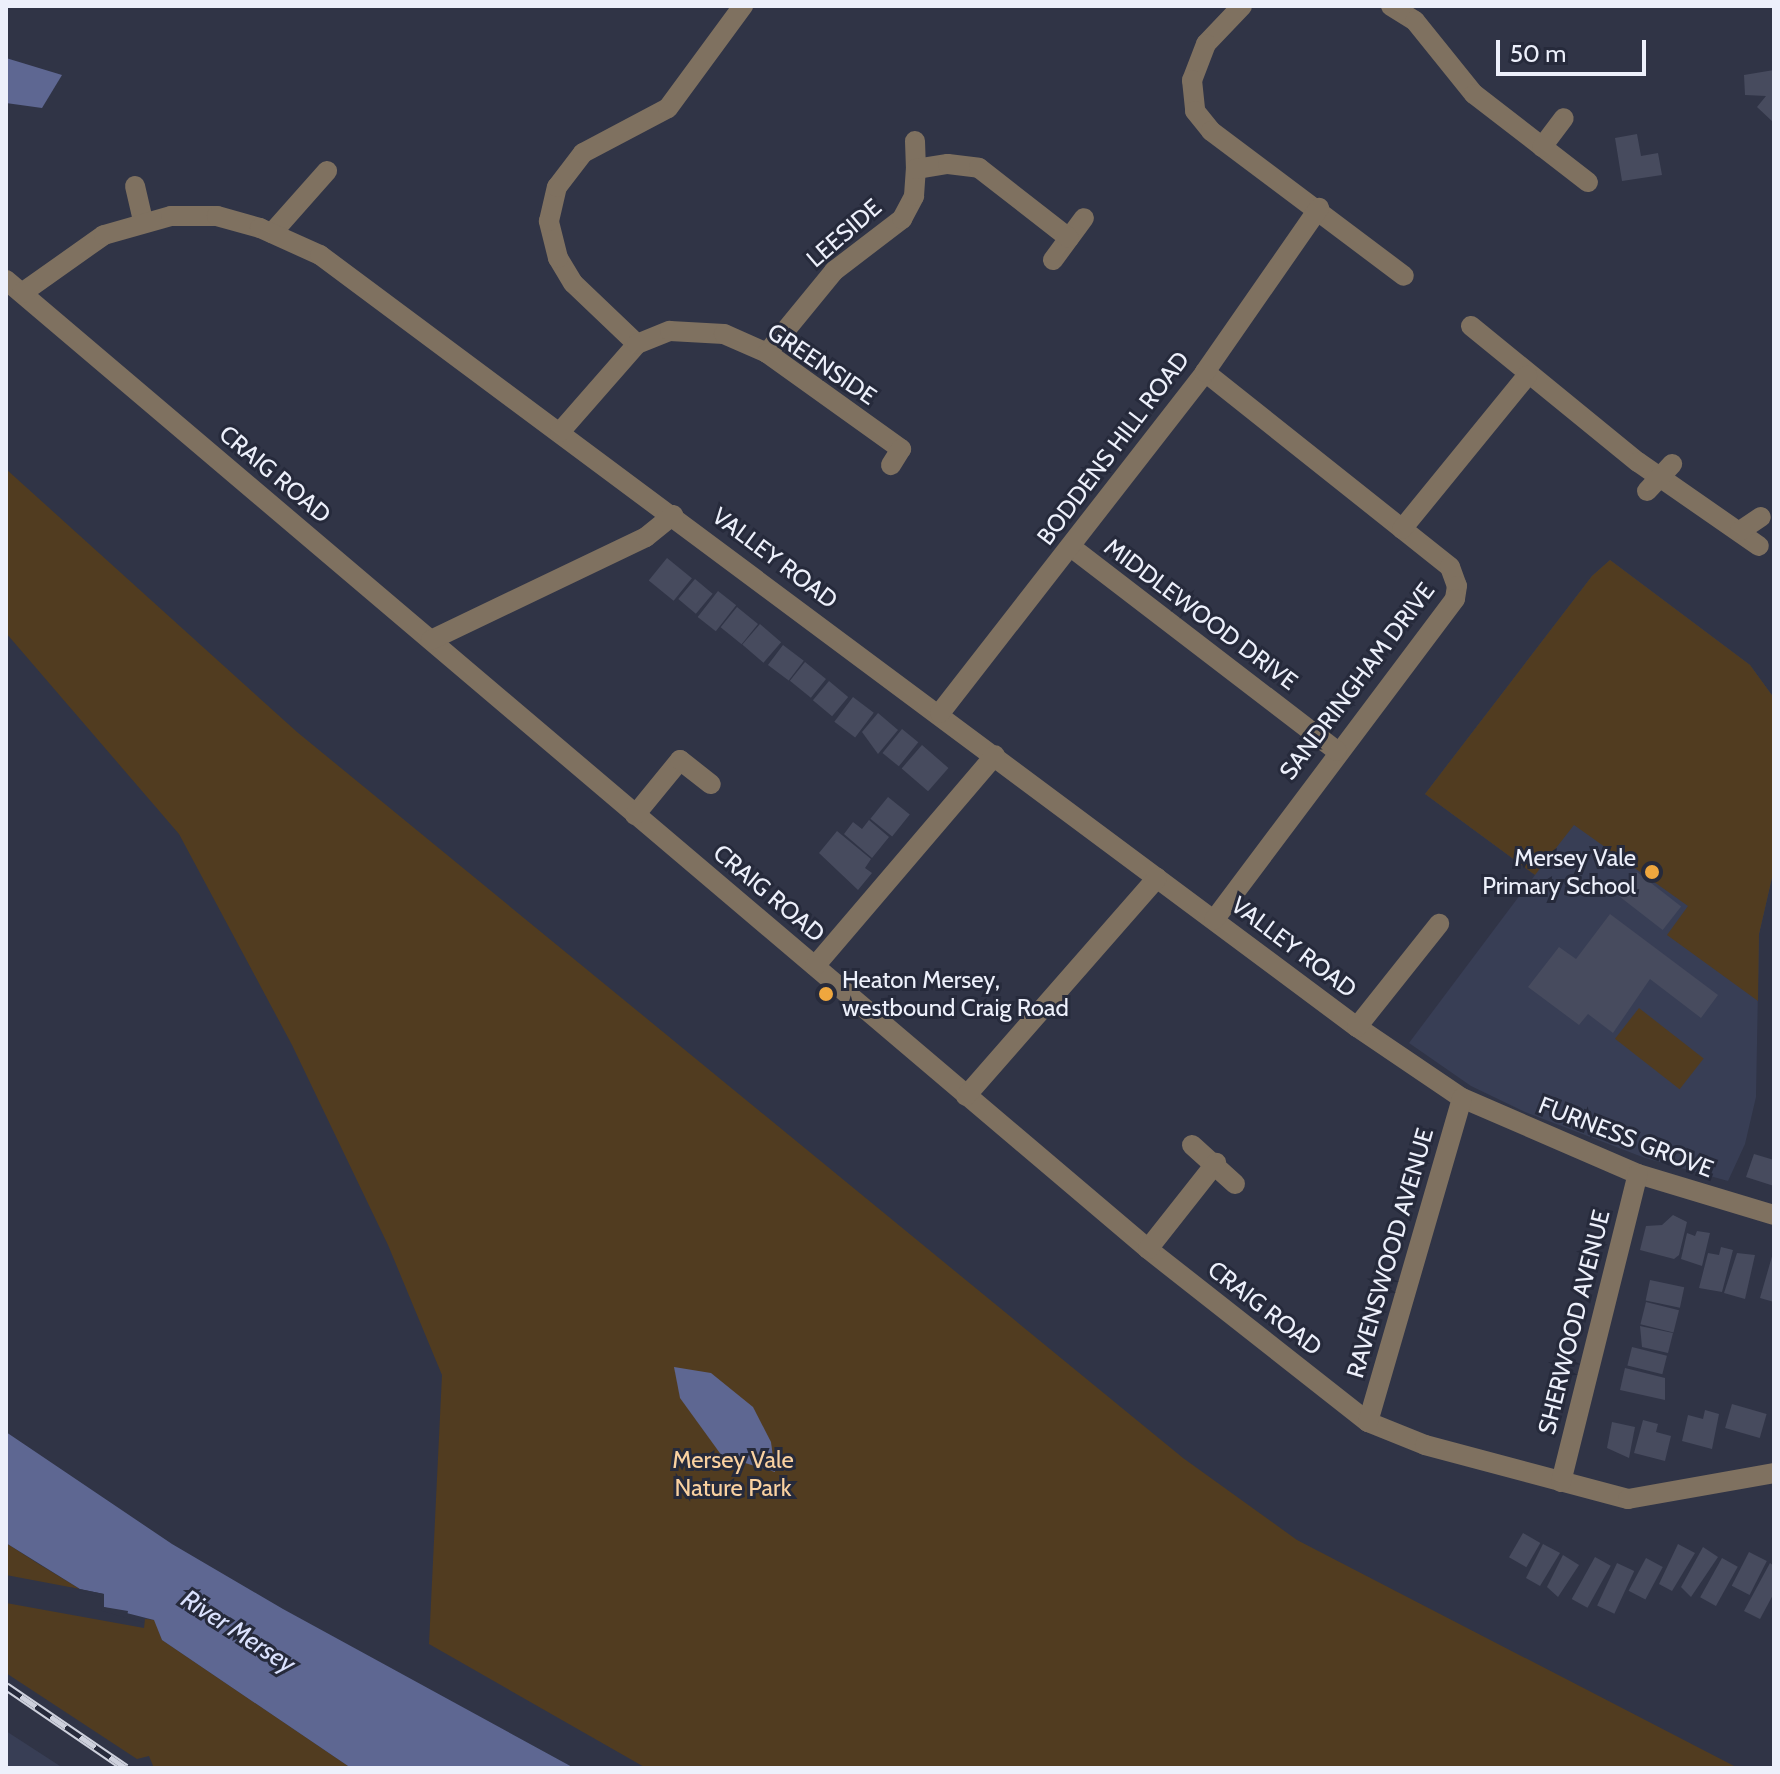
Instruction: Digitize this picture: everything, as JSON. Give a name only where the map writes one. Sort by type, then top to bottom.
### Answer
[{"type":"street","points":[[560,432],[637,344],[573,283],[558,258],[549,221],[557,187],[583,153],[668,108],[743,6]]},
{"type":"street","points":[[1242,6],[1206,44],[1192,80],[1195,111],[1211,131],[1319,208],[1404,276]]},
{"type":"street","points":[[1391,6],[1415,21],[1474,94],[1588,182]]},
{"type":"street","points":[[1542,147],[1564,118]]},
{"type":"street","name":"LEESIDE","points":[[767,353],[834,271],[876,233],[902,219],[914,196],[915,141]]},
{"type":"street","points":[[916,169],[948,164],[979,168],[1069,238]]},
{"type":"street","points":[[272,233],[327,171]]},
{"type":"street","points":[[135,186],[143,220]]},
{"type":"street","name":"BODDENS HILL ROAD","points":[[940,713],[1205,372],[1319,208]]},
{"type":"street","name":"VALLEY ROAD","points":[[22,293],[70,255],[143,220],[217,216],[272,233],[320,255],[940,713],[1357,1027],[1462,1098]]},
{"type":"street","points":[[1053,260],[1084,218]]},
{"type":"street","name":"CRAIG ROAD","points":[[6,280],[1148,1249],[1368,1422],[1425,1445],[1628,1499],[1774,1473]]},
{"type":"street","points":[[1472,325],[1527,376],[1660,478],[1759,546]]},
{"type":"street","name":"GREENSIDE","points":[[637,344],[670,331],[724,334],[767,353],[896,457]]},
{"type":"street","name":"SANDRINGHAM DRIVE","points":[[1205,372],[1450,567],[1457,586],[1455,599],[1337,751],[1214,920]]},
{"type":"street","points":[[1402,529],[1527,376]]},
{"type":"street","points":[[431,640],[646,537],[673,515]]},
{"type":"street","points":[[1740,531],[1761,517]]},
{"type":"street","name":"MIDDLEWOOD DRIVE","points":[[1071,547],[1337,751]]},
{"type":"street","points":[[815,966],[995,755]]},
{"type":"street","points":[[635,815],[680,760],[711,784]]},
{"type":"street","points":[[966,1096],[1157,878]]},
{"type":"street","points":[[1357,1027],[1439,924]]},
{"type":"street","name":"FURNESS GROVE","points":[[1462,1098],[1638,1174],[1774,1215]]},
{"type":"street","name":"RAVENSWOOD AVENUE","points":[[1368,1422],[1462,1098]]},
{"type":"street","points":[[1192,1145],[1216,1163],[1235,1184]]},
{"type":"street","points":[[1148,1249],[1216,1163]]},
{"type":"street","name":"SHERWOOD AVENUE","points":[[1561,1482],[1638,1174]]},
{"type":"shaded area","name":"Mersey Vale Primary School","points":[[1610,560],[1750,665],[1774,698],[1774,869],[1759,934],[1756,1097],[1745,1144],[1728,1181],[1645,1158],[1525,1112],[1471,1086],[1409,1043],[1535,875],[1425,794],[1592,576]]},
{"type":"shaded area","points":[[6,1731],[60,1766],[62,1768],[6,1768]]},
{"type":"green space","name":"Mersey Vale Nature Park","points":[[6,469],[297,732],[1183,1458],[1297,1540],[1738,1768],[646,1768],[429,1644],[442,1375],[388,1245],[292,1045],[179,834],[6,633]]},
{"type":"green space","points":[[1610,560],[1750,665],[1774,698],[1774,869],[1759,934],[1758,1001],[1667,935],[1688,906],[1574,825],[1535,875],[1425,794],[1592,576]]},
{"type":"green space","points":[[1639,1008],[1704,1058],[1680,1089],[1615,1039]]},
{"type":"green space","points":[[6,1543],[37,1563],[80,1589],[6,1575]]},
{"type":"green space","points":[[6,1603],[144,1628],[145,1619],[155,1620],[162,1640],[351,1768],[154,1768],[149,1756],[137,1759],[6,1673]]},
{"type":"water","points":[[6,58],[62,75],[42,108],[6,103]]},
{"type":"water","points":[[674,1367],[711,1373],[753,1407],[771,1442],[775,1472],[722,1456],[680,1398]]},
{"type":"water","name":"River Mersey","points":[[6,1432],[172,1544],[283,1609],[574,1768],[351,1768],[162,1640],[154,1620],[103,1607],[104,1594],[80,1589],[6,1543]]},
{"type":"pier","points":[[69,1587],[104,1594],[104,1607],[128,1611],[127,1616],[145,1623],[102,1611],[100,1597]]},
{"type":"building","points":[[1774,70],[1774,123],[1757,107],[1766,96],[1745,95],[1744,75]]},
{"type":"building","points":[[1637,134],[1641,156],[1658,153],[1662,175],[1622,181],[1615,138]]},
{"type":"building","points":[[667,558],[692,578],[674,601],[649,581]]},
{"type":"building","points":[[695,579],[713,594],[696,614],[678,599]]},
{"type":"building","points":[[718,591],[736,605],[716,631],[698,617]]},
{"type":"building","points":[[737,607],[758,624],[742,644],[721,627]]},
{"type":"building","points":[[760,624],[781,642],[763,663],[742,644]]},
{"type":"building","points":[[783,645],[804,661],[789,681],[768,665]]},
{"type":"building","points":[[805,662],[826,679],[811,698],[790,681]]},
{"type":"building","points":[[829,681],[848,697],[832,716],[813,700]]},
{"type":"building","points":[[853,697],[874,713],[855,737],[834,722]]},
{"type":"building","points":[[878,713],[898,730],[878,754],[862,732]]},
{"type":"building","points":[[902,729],[918,742],[899,766],[882,753]]},
{"type":"building","points":[[922,745],[948,768],[928,791],[902,768]]},
{"type":"building","points":[[888,797],[910,815],[892,836],[870,819]]},
{"type":"building","points":[[869,820],[889,837],[872,858],[844,834],[853,822],[862,829]]},
{"type":"building","points":[[837,831],[871,859],[865,868],[872,873],[858,890],[819,853]]},
{"type":"building","points":[[1637,872],[1681,906],[1663,930],[1619,896]]},
{"type":"building","points":[[1610,914],[1718,995],[1701,1018],[1650,979],[1613,1033],[1588,1014],[1579,1025],[1528,987],[1559,947],[1576,959]]},
{"type":"building","points":[[1754,1154],[1774,1160],[1774,1186],[1746,1177]]},
{"type":"building","points":[[1673,1215],[1687,1222],[1679,1255],[1674,1259],[1640,1250],[1646,1226],[1662,1225]]},
{"type":"building","points":[[1697,1231],[1710,1233],[1702,1266],[1681,1259],[1687,1233],[1695,1236]]},
{"type":"building","points":[[1721,1247],[1733,1250],[1722,1292],[1699,1288],[1708,1253],[1719,1255]]},
{"type":"building","points":[[1737,1253],[1755,1255],[1745,1299],[1724,1293]]},
{"type":"building","points":[[1774,1253],[1774,1302],[1760,1298]]},
{"type":"building","points":[[1650,1280],[1684,1287],[1680,1308],[1646,1301]]},
{"type":"building","points":[[1646,1302],[1679,1310],[1673,1333],[1640,1324]]},
{"type":"building","points":[[1640,1326],[1673,1333],[1668,1353],[1642,1347]]},
{"type":"building","points":[[1632,1347],[1667,1356],[1662,1374],[1627,1365]]},
{"type":"building","points":[[1625,1368],[1665,1378],[1665,1400],[1620,1390]]},
{"type":"building","points":[[1732,1404],[1767,1414],[1760,1438],[1725,1428]]},
{"type":"building","points":[[1705,1410],[1719,1414],[1712,1449],[1682,1441],[1688,1415],[1703,1419]]},
{"type":"building","points":[[1643,1420],[1658,1424],[1656,1432],[1671,1436],[1665,1461],[1634,1453]]},
{"type":"building","points":[[1612,1422],[1635,1427],[1629,1458],[1607,1448]]},
{"type":"building","points":[[1523,1533],[1540,1543],[1526,1567],[1509,1557]]},
{"type":"building","points":[[1543,1544],[1560,1553],[1540,1586],[1526,1578]]},
{"type":"building","points":[[1678,1544],[1695,1553],[1672,1591],[1659,1584]]},
{"type":"building","points":[[1703,1547],[1718,1557],[1691,1597],[1681,1587]]},
{"type":"building","points":[[1749,1552],[1767,1561],[1750,1595],[1732,1586]]},
{"type":"building","points":[[1563,1555],[1579,1565],[1558,1597],[1547,1587]]},
{"type":"building","points":[[1595,1557],[1611,1566],[1587,1608],[1572,1599]]},
{"type":"building","points":[[1646,1558],[1663,1567],[1645,1600],[1629,1591]]},
{"type":"building","points":[[1722,1558],[1738,1567],[1716,1606],[1700,1597]]},
{"type":"building","points":[[1617,1563],[1634,1571],[1614,1614],[1597,1606]]},
{"type":"building","points":[[1770,1563],[1774,1566],[1774,1593],[1760,1619],[1744,1611]]},
{"type":"railway","points":[[6,1686],[126,1768]]},
{"type":"place","name":"Mersey Vale Primary School","points":[[1652,872]]},
{"type":"place","name":"Heaton Mersey, westbound Craig Road","points":[[826,994]]}]
